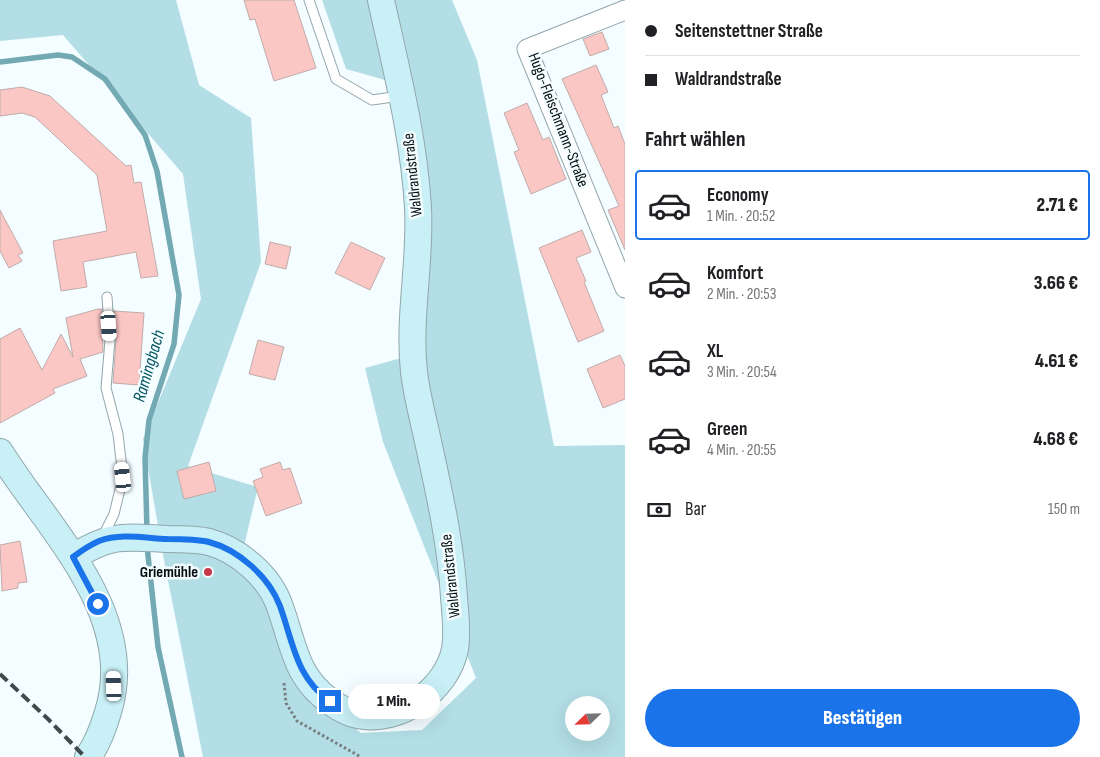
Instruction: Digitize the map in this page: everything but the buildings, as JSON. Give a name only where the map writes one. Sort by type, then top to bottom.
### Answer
[{"type":"street","name":"Waldrandstraße","points":[[111,539],[208,542],[239,556],[269,585],[280,605],[298,662],[306,679],[316,690],[339,708],[358,715],[378,716],[400,711],[416,703],[434,688],[448,669],[455,650],[456,619],[453,578],[444,517],[414,372],[412,334],[418,210],[414,158],[403,96],[381,0]]},
{"type":"street","name":"Hugo-Fleischmann-Straße","points":[[625,10],[527,49],[625,288]]},
{"type":"street","points":[[0,452],[73,557],[93,591],[104,616],[114,662],[114,686],[110,708],[96,745],[88,757]]},
{"type":"street","points":[[73,557],[111,539]]},
{"type":"lane","points":[[309,0],[336,79],[372,100],[403,96]]},
{"type":"lane","points":[[107,297],[110,340],[106,388],[118,434],[123,477],[114,514],[111,539]]},
{"type":"path","points":[[298,662],[283,680],[286,703],[297,722],[361,757]]},
{"type":"shaded area","points":[[0,0],[176,0],[199,85],[251,118],[261,262],[188,466],[258,487],[238,571],[277,608],[296,681],[361,733],[422,730],[476,678],[383,442],[365,368],[423,352],[410,87],[346,69],[322,0],[452,0],[477,60],[554,446],[625,445],[625,757],[203,757],[164,560],[143,439],[201,299],[183,174],[63,35],[0,41]]},
{"type":"waterway","name":"Ramingbach","points":[[0,62],[58,55],[72,57],[105,79],[145,135],[157,171],[179,295],[174,344],[149,420],[145,458],[147,531]]},
{"type":"waterway","name":"Ramingbach","points":[[147,546],[158,647],[182,757]]},
{"type":"railway","points":[[0,674],[85,757]]},
{"type":"place","name":"Griemühle","points":[[208,572]]},
{"type":"route","points":[[98,604],[93,591],[73,557],[100,541],[122,537],[189,540],[208,542],[224,548],[239,556],[269,585],[280,605],[291,645],[306,679],[320,695],[330,701]]}]
